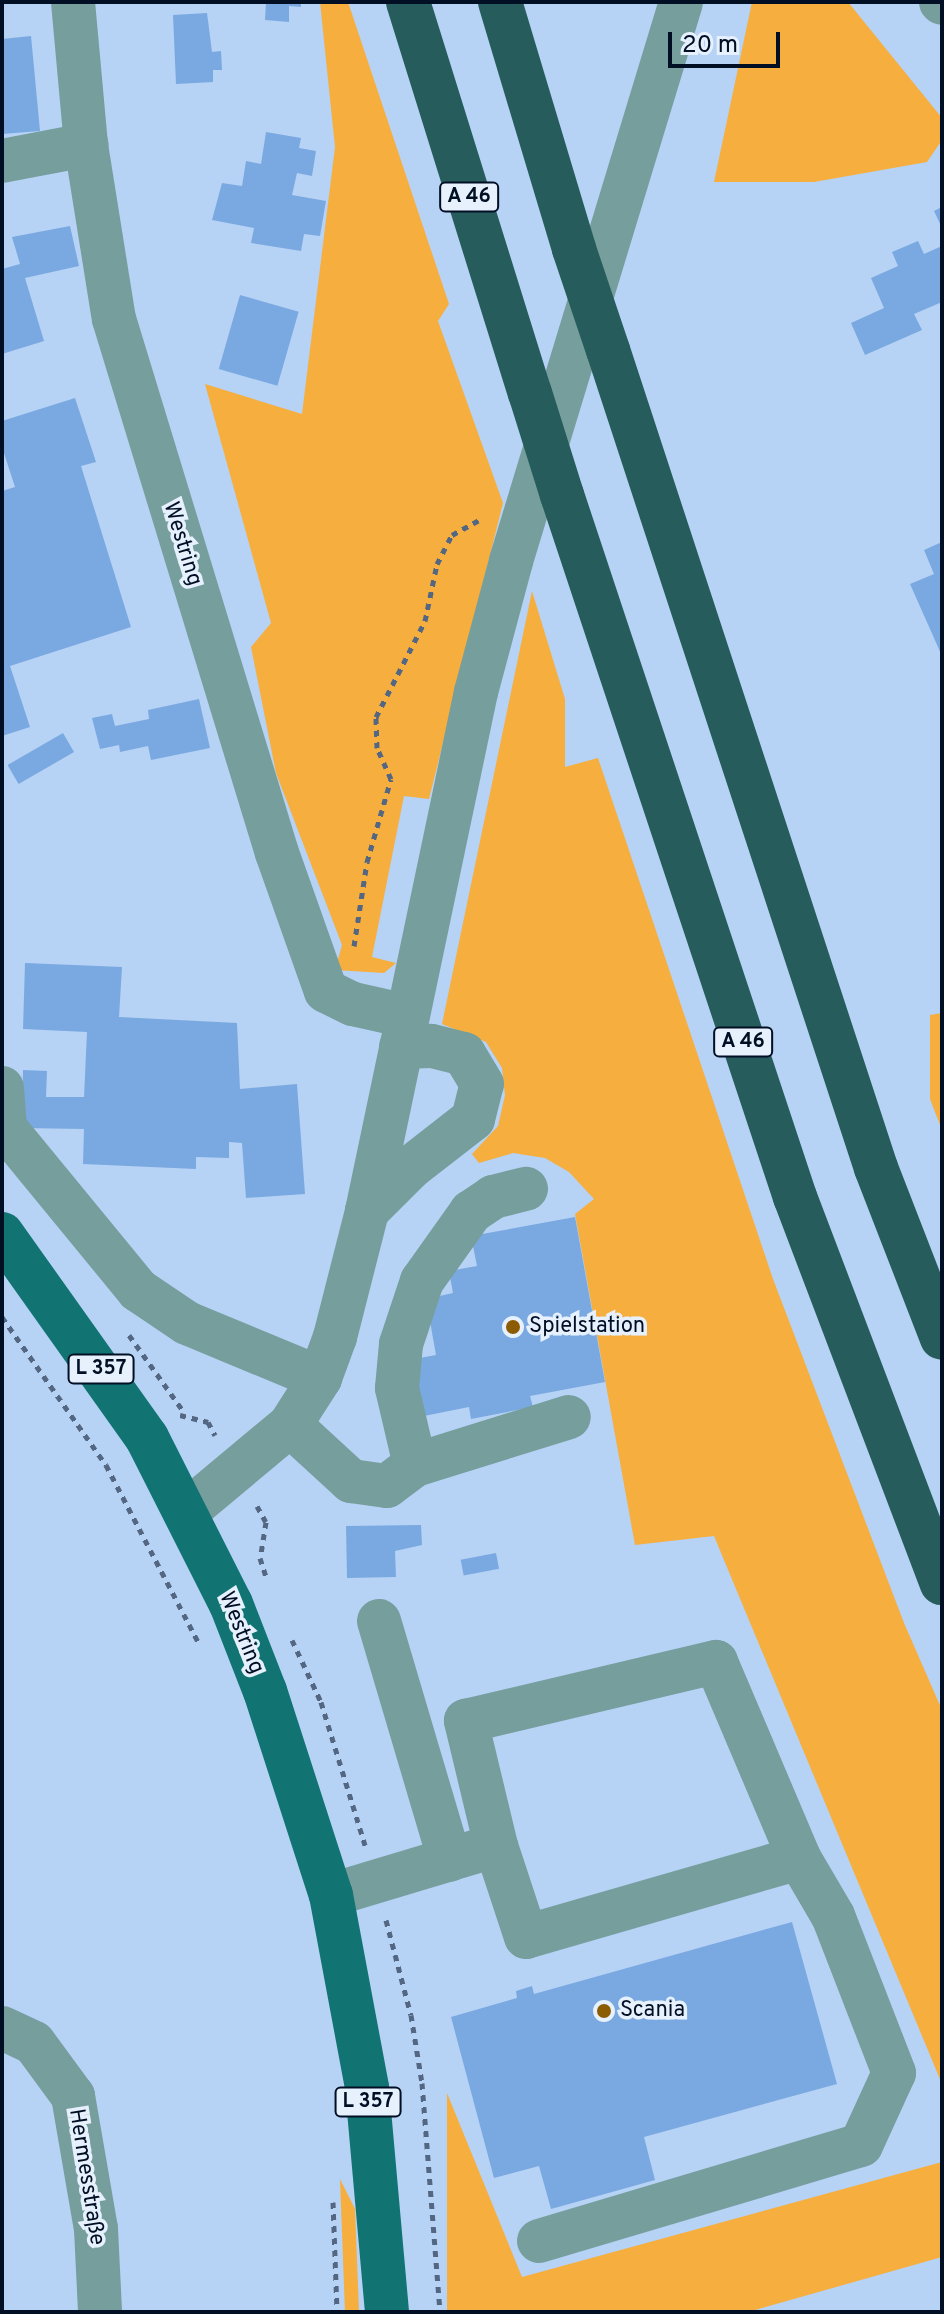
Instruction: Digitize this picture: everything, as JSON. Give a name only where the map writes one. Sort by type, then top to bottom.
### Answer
[{"type":"highway","name":"A 46","points":[[408,2],[530,393],[544,501],[795,1197],[942,1583]]},
{"type":"highway","points":[[500,2],[574,249],[876,1168],[942,1338]]},
{"type":"main road","name":"L 357","points":[[2,1234],[134,1417],[186,1512]]},
{"type":"main road","name":"Westring","points":[[186,1512],[265,1691],[331,1895],[367,2088],[387,2312]]},
{"type":"street","name":"Westring","points":[[73,2],[86,145],[114,319],[277,853],[326,991],[431,1046],[464,1054],[482,1084],[473,1119],[410,1168],[367,1211]]},
{"type":"street","points":[[186,1512],[290,1425],[320,1378],[367,1211],[476,692],[544,501],[681,2]]},
{"type":"street","points":[[2,161],[86,145]]},
{"type":"street","points":[[2,1088],[5,1128],[138,1290],[187,1323],[320,1378]]},
{"type":"street","points":[[415,1465],[397,1388],[401,1344],[422,1281],[471,1212],[493,1197],[526,1189]]},
{"type":"street","points":[[290,1425],[351,1481],[387,1486],[415,1465],[569,1417]]},
{"type":"street","points":[[379,1621],[450,1860]]},
{"type":"street","points":[[539,2241],[861,2145],[894,2073],[833,1916],[799,1858],[716,1662],[466,1721],[496,1846],[526,1937],[799,1858]]},
{"type":"street","points":[[331,1895],[496,1846]]},
{"type":"street","name":"Hermesstraße","points":[[2,2028],[34,2043],[73,2096],[96,2229],[100,2312]]},
{"type":"path","points":[[353,1004],[352,964],[367,862],[391,779],[377,748],[376,717],[425,621],[437,564],[452,535],[481,519],[544,501]]},
{"type":"path","points":[[2,1317],[106,1465],[202,1649]]},
{"type":"path","points":[[332,2192],[337,2312]]},
{"type":"shaded area","points":[[320,2],[348,2],[449,304],[438,321],[503,503],[429,799],[404,796],[372,957],[396,963],[384,973],[335,970],[342,945],[276,773],[251,647],[271,623],[205,384],[302,414],[335,147]]},
{"type":"shaded area","points":[[752,2],[848,2],[942,118],[942,140],[927,162],[814,182],[714,182]]},
{"type":"shaded area","points":[[532,591],[565,699],[565,767],[598,758],[773,1279],[904,1623],[942,1710],[942,2084],[714,1536],[635,1545],[575,1214],[594,1199],[569,1172],[545,1158],[513,1153],[479,1163],[472,1154],[498,1126],[505,1095],[502,1068],[486,1042],[442,1024]]},
{"type":"shaded area","points":[[942,1013],[942,1130],[930,1099],[930,1015]]},
{"type":"shaded area","points":[[447,2093],[522,2277],[942,2162],[942,2257],[748,2312],[447,2312]]},
{"type":"shaded area","points":[[340,2179],[355,2209],[359,2312],[345,2312]]},
{"type":"building","points":[[266,2],[301,2],[301,7],[289,6],[289,22],[265,20]]},
{"type":"building","points":[[207,13],[212,52],[221,51],[222,70],[213,70],[213,82],[176,84],[173,15]]},
{"type":"building","points":[[31,36],[40,131],[2,134],[2,39]]},
{"type":"building","points":[[266,132],[301,138],[299,148],[316,151],[312,176],[297,173],[292,195],[326,201],[320,236],[304,234],[301,251],[251,243],[254,228],[212,220],[222,183],[242,186],[246,161],[261,164]]},
{"type":"building","points":[[942,207],[942,228],[934,211]]},
{"type":"building","points":[[70,226],[79,266],[25,278],[44,341],[2,354],[2,269],[20,264],[12,237]]},
{"type":"building","points":[[918,241],[924,254],[942,246],[942,302],[914,314],[922,330],[865,355],[851,323],[884,308],[871,278],[898,266],[892,252]]},
{"type":"building","points":[[240,295],[299,312],[277,386],[219,369]]},
{"type":"building","points":[[75,398],[96,462],[81,466],[131,627],[10,666],[30,727],[2,736],[2,491],[15,487],[2,447],[2,421]]},
{"type":"building","points":[[942,542],[942,656],[910,584],[934,574],[924,550]]},
{"type":"building","points":[[199,699],[210,748],[151,760],[148,746],[120,752],[119,745],[100,749],[92,718],[112,714],[115,726],[149,719],[148,710]]},
{"type":"building","points":[[63,733],[74,752],[19,784],[8,765]]},
{"type":"building","points":[[25,963],[122,967],[119,1017],[237,1023],[240,1089],[297,1084],[305,1194],[246,1198],[242,1143],[229,1142],[229,1158],[196,1157],[196,1169],[83,1164],[84,1129],[22,1128],[23,1070],[47,1071],[46,1097],[84,1097],[87,1032],[23,1029]]},
{"type":"building","name":"Spielstation","points":[[575,1217],[605,1382],[530,1396],[533,1407],[471,1419],[469,1407],[419,1417],[409,1360],[436,1355],[426,1299],[453,1293],[449,1271],[477,1266],[471,1236]]},
{"type":"building","points":[[421,1525],[422,1545],[395,1551],[396,1577],[347,1578],[346,1526]]},
{"type":"building","points":[[496,1553],[499,1569],[464,1576],[461,1560]]},
{"type":"building","points":[[792,1922],[837,2084],[644,2137],[655,2180],[551,2209],[539,2166],[494,2178],[451,2017],[517,1998],[516,1991],[532,1986],[534,1994]]},
{"type":"place","name":"Spielstation","points":[[513,1327]]},
{"type":"place","name":"Scania","points":[[604,2011]]}]
